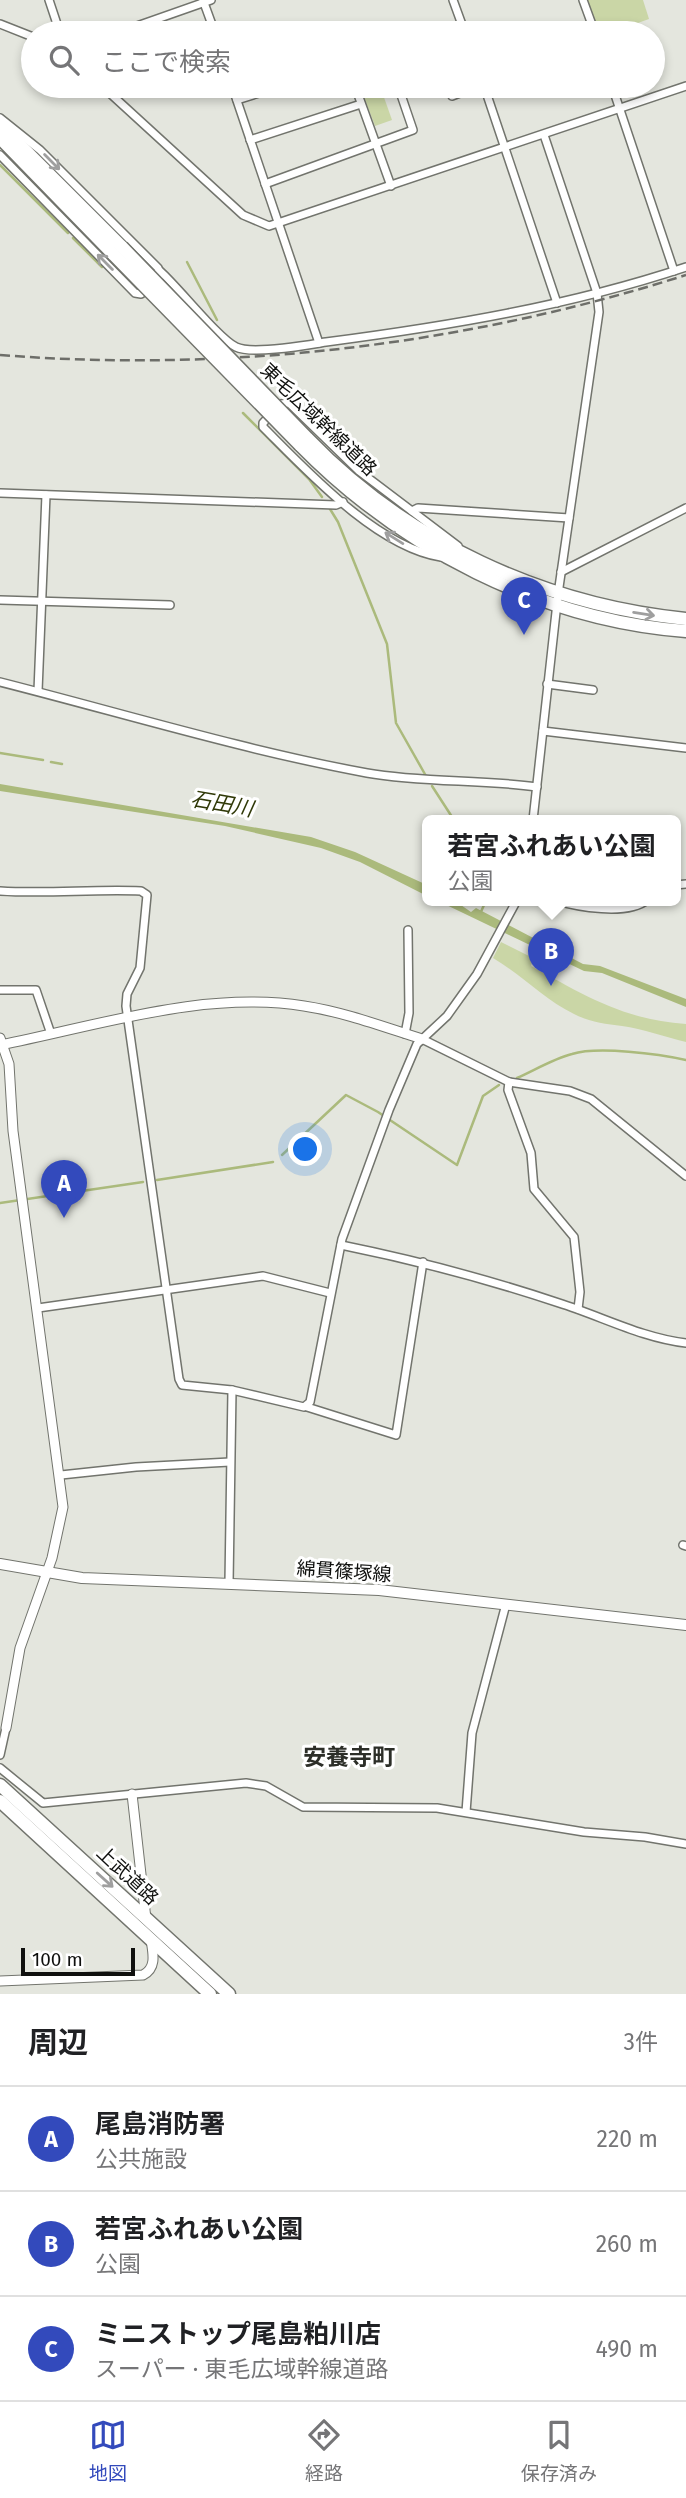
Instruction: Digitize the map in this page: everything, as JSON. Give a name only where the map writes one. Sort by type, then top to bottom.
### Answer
[{"type":"highway","name":"東毛広域幹線道路","points":[[0,125],[356,496],[457,556],[512,577],[557,599],[628,623],[686,631]]},
{"type":"highway","name":"東毛広域幹線道路","points":[[0,138],[118,251]]},
{"type":"highway","name":"東毛広域幹線道路","points":[[557,599],[686,619]]},
{"type":"highway","points":[[0,1775],[80,1858]]},
{"type":"highway","name":"上武道路","points":[[0,1785],[229,1994]]},
{"type":"highway","name":"上武道路","points":[[0,1802],[210,1994]]},
{"type":"main road","name":"綿貫篠塚線","points":[[0,1564],[47,1574],[342,1587],[686,1625]]},
{"type":"street","points":[[49,0],[56,21]]},
{"type":"street","points":[[453,0],[461,21]]},
{"type":"street","points":[[583,0],[591,21]]},
{"type":"street","points":[[150,21],[206,1],[212,21]]},
{"type":"street","points":[[0,24],[21,32]]},
{"type":"street","points":[[665,93],[686,86]]},
{"type":"street","points":[[115,98],[243,215],[269,226],[650,98]]},
{"type":"street","points":[[243,98],[237,100],[320,343]]},
{"type":"street","points":[[359,98],[391,186]]},
{"type":"street","points":[[265,184],[413,130],[402,98]]},
{"type":"street","points":[[488,98],[557,303]]},
{"type":"street","points":[[616,98],[674,271]]},
{"type":"street","points":[[250,140],[361,104]]},
{"type":"street","points":[[0,118],[40,150],[237,348],[320,343],[440,327],[557,303],[686,267]]},
{"type":"street","points":[[534,815],[557,599],[599,327],[597,293],[544,135]]},
{"type":"street","points":[[0,155],[135,293],[141,294],[158,281],[159,270]]},
{"type":"street","points":[[289,403],[359,471],[452,540],[457,556],[411,548],[343,502],[263,427],[263,423],[281,404],[289,403]]},
{"type":"street","points":[[0,493],[335,505],[343,502]]},
{"type":"street","points":[[38,691],[46,495]]},
{"type":"street","points":[[412,511],[418,508],[569,518]]},
{"type":"street","points":[[561,572],[686,508]]},
{"type":"street","points":[[0,600],[170,605]]},
{"type":"street","points":[[0,682],[249,747],[367,772],[419,780],[537,787]]},
{"type":"street","points":[[547,684],[593,690]]},
{"type":"street","points":[[543,731],[686,748]]},
{"type":"street","points":[[0,891],[45,894],[85,889],[145,892],[141,962],[127,994],[127,1016],[181,1385],[232,1390],[307,1407],[396,1435],[424,1262]]},
{"type":"street","points":[[307,1407],[341,1245],[386,1117],[422,1039],[447,1016],[498,939],[514,906]]},
{"type":"street","points":[[575,906],[636,906]]},
{"type":"street","points":[[405,1034],[409,1013],[408,930]]},
{"type":"street","points":[[0,990],[36,990],[51,1034]]},
{"type":"street","points":[[0,1755],[20,1648],[47,1574],[62,1520],[61,1475],[13,1131],[9,1064],[1,1042],[51,1034],[127,1016],[200,1005],[288,1005],[325,1011],[422,1039],[509,1082],[569,1091],[591,1099],[686,1176]]},
{"type":"street","points":[[509,1082],[508,1090],[533,1161],[534,1189],[573,1237],[580,1292],[578,1309]]},
{"type":"street","points":[[341,1245],[424,1262],[578,1309],[651,1336],[686,1343]]},
{"type":"street","points":[[38,1308],[263,1276],[330,1293]]},
{"type":"street","points":[[229,1583],[232,1390]]},
{"type":"street","points":[[61,1475],[136,1466],[230,1462]]},
{"type":"street","points":[[466,1812],[472,1733],[506,1604]]},
{"type":"street","points":[[0,1768],[43,1803],[246,1783],[266,1786],[303,1807],[409,1805],[583,1832],[645,1837],[686,1844]]},
{"type":"street","points":[[132,1794],[146,1919],[151,1940],[153,1963],[150,1971]]},
{"type":"street","points":[[130,1903],[140,1899],[143,1892]]},
{"type":"street","points":[[0,1981],[127,1978],[150,1971],[160,1958],[170,1957]]},
{"type":"shaded area","points":[[586,0],[643,0],[649,19],[643,21],[594,21]]},
{"type":"shaded area","points":[[364,98],[384,98],[392,120],[375,126]]},
{"type":"shaded area","points":[[0,784],[311,837],[355,852],[422,883],[422,893],[360,862],[321,848],[225,826],[0,791]]},
{"type":"shaded area","points":[[449,906],[462,906],[471,912],[476,908],[583,964],[600,966],[686,999],[686,1007],[602,973],[584,971]]},
{"type":"shaded area","points":[[501,942],[533,958],[531,966],[605,1004],[643,1017],[686,1024],[686,1042],[638,1029],[592,1021],[563,1008],[493,958]]},
{"type":"waterway","points":[[0,165],[68,233]]},
{"type":"waterway","points":[[73,238],[102,267]]},
{"type":"waterway","points":[[187,262],[217,320]]},
{"type":"waterway","points":[[243,413],[309,479],[322,497]]},
{"type":"waterway","points":[[330,509],[338,522],[387,644],[396,723],[426,776]]},
{"type":"waterway","points":[[0,753],[43,760]]},
{"type":"waterway","points":[[51,762],[62,764]]},
{"type":"waterway","points":[[432,786],[451,815]]},
{"type":"waterway","points":[[480,914],[484,906]]},
{"type":"waterway","points":[[517,1078],[558,1059],[583,1052],[629,1052],[686,1060]]},
{"type":"waterway","points":[[282,1155],[346,1095],[378,1112],[457,1165],[483,1096],[499,1085]]},
{"type":"waterway","points":[[157,1180],[273,1162]]},
{"type":"waterway","points":[[0,1203],[143,1182]]},
{"type":"railway","points":[[0,355],[87,360],[174,360],[347,348],[518,320],[686,275]]},
{"type":"place","name":"ミニストップ尾島粕川店","points":[[524,635]]},
{"type":"place","name":"若宮ふれあい公園","points":[[551,986]]},
{"type":"place","name":"尾島消防署","points":[[64,1218]]},
{"type":"district","name":"安養寺町","points":[[349,1757]]},
{"type":"water label","name":"石田川","points":[[222,804]]}]
